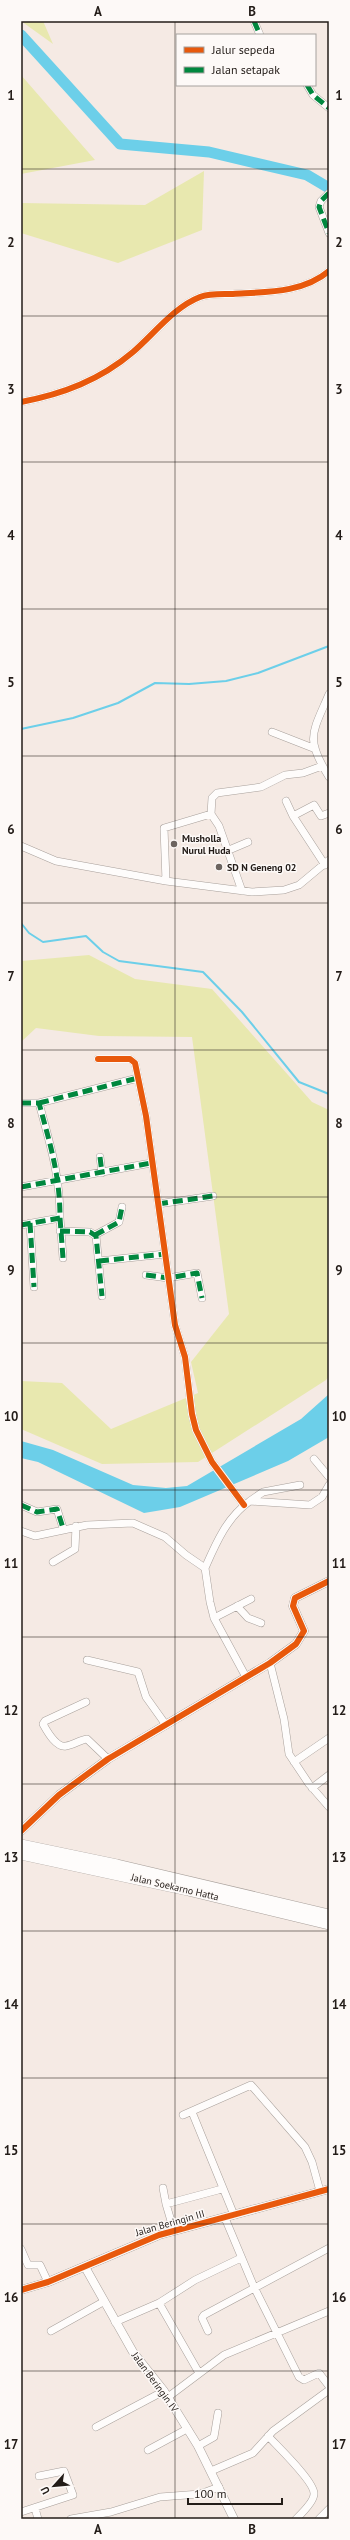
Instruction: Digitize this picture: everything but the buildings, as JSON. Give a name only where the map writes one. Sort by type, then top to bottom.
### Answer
[{"type":"highway","name":"Jalan Soekarno Hatta","points":[[21,1845],[84,1864],[329,1924]]},
{"type":"highway","name":"Jalan Soekarno Hatta","points":[[21,1854],[84,1864],[117,1865],[329,1915]]},
{"type":"street","points":[[254,21],[260,34]]},
{"type":"street","points":[[308,86],[313,95],[329,108]]},
{"type":"street","points":[[329,193],[321,201],[319,207],[329,233]]},
{"type":"street","points":[[21,402],[48,398],[77,387],[102,374],[133,352],[180,309],[202,296],[295,288],[311,283],[329,272]]},
{"type":"street","points":[[329,694],[314,732],[313,748],[329,777]]},
{"type":"street","points":[[272,732],[313,748]]},
{"type":"street","points":[[242,891],[229,850],[219,826],[211,814],[212,798],[217,793],[261,787],[285,775],[303,772],[322,766]]},
{"type":"street","points":[[21,846],[56,861],[166,881],[242,891],[267,892],[294,887],[304,882],[327,862],[293,816],[286,801]]},
{"type":"street","points":[[293,816],[314,804],[321,816],[329,813]]},
{"type":"street","points":[[166,881],[164,828],[211,814]]},
{"type":"street","points":[[229,850],[248,842]]},
{"type":"street","points":[[98,1059],[132,1060],[135,1063],[146,1116],[151,1163],[176,1331],[185,1357],[192,1414],[196,1430],[212,1462],[232,1489],[247,1503],[310,1505],[322,1497],[329,1485]]},
{"type":"street","points":[[21,1103],[39,1103],[138,1078]]},
{"type":"street","points":[[39,1103],[59,1180],[60,1231],[63,1258]]},
{"type":"street","points":[[100,1157],[102,1173]]},
{"type":"street","points":[[21,1186],[102,1173],[151,1163]]},
{"type":"street","points":[[158,1204],[213,1196]]},
{"type":"street","points":[[60,1231],[95,1235],[119,1222],[122,1207]]},
{"type":"street","points":[[21,1224],[60,1218]]},
{"type":"street","points":[[30,1223],[34,1287]]},
{"type":"street","points":[[95,1235],[102,1296]]},
{"type":"street","points":[[99,1261],[165,1254]]},
{"type":"street","points":[[146,1275],[168,1278],[197,1274],[202,1298]]},
{"type":"street","points":[[314,1459],[329,1477]]},
{"type":"street","points":[[246,1677],[214,1618],[209,1597],[205,1568],[219,1538],[247,1503],[263,1492],[300,1485]]},
{"type":"street","points":[[21,1505],[37,1512],[57,1510],[63,1528]]},
{"type":"street","points":[[21,1531],[35,1536],[76,1526],[108,1522],[136,1523],[165,1537],[186,1556],[205,1568]]},
{"type":"street","points":[[53,1562],[75,1549],[76,1526]]},
{"type":"street","points":[[21,1831],[59,1795],[108,1759],[271,1663],[296,1644],[303,1633],[302,1624],[293,1606],[296,1597],[329,1581]]},
{"type":"street","points":[[214,1618],[251,1599]]},
{"type":"street","points":[[237,1606],[248,1618],[261,1623]]},
{"type":"street","points":[[87,1660],[138,1672],[146,1697],[166,1724]]},
{"type":"street","points":[[271,1663],[284,1719],[288,1751],[312,1788],[329,1807]]},
{"type":"street","points":[[86,1702],[45,1721],[43,1724],[51,1737],[62,1746],[87,1739],[108,1759]]},
{"type":"street","points":[[294,1762],[329,1738]]},
{"type":"street","points":[[312,1788],[329,1775]]},
{"type":"street","points":[[183,2115],[244,2087],[253,2086],[279,2119],[306,2147],[320,2191]]},
{"type":"street","points":[[192,2112],[222,2189],[234,2215]]},
{"type":"street","points":[[163,2188],[174,2231]]},
{"type":"street","points":[[166,2204],[222,2189]]},
{"type":"street","name":"Jalan Beringin III","points":[[21,2290],[48,2282],[85,2267],[134,2244],[174,2231],[329,2189]]},
{"type":"street","points":[[225,2218],[254,2288],[301,2379],[305,2380],[318,2373],[328,2382]]},
{"type":"street","points":[[208,2331],[202,2316],[329,2248]]},
{"type":"street","points":[[21,2249],[28,2265],[40,2265],[48,2282]]},
{"type":"street","points":[[115,2322],[159,2303],[196,2280],[242,2258]]},
{"type":"street","name":"Jalan Beringin IV","points":[[85,2267],[103,2302],[139,2361],[166,2394],[188,2429],[211,2471],[234,2519]]},
{"type":"street","points":[[51,2331],[103,2302]]},
{"type":"street","points":[[159,2303],[199,2372]]},
{"type":"street","points":[[96,2427],[166,2394],[224,2355],[329,2311]]},
{"type":"street","points":[[211,2471],[250,2455],[268,2436],[329,2390]]},
{"type":"street","points":[[198,2446],[214,2437],[218,2413]]},
{"type":"street","points":[[148,2450],[188,2429]]},
{"type":"street","points":[[268,2436],[307,2480],[314,2491],[313,2498],[296,2519]]},
{"type":"street","points":[[21,2512],[70,2498],[73,2494],[64,2471],[39,2476]]},
{"type":"street","points":[[71,2519],[86,2518],[111,2512],[160,2497],[196,2495],[218,2487]]},
{"type":"street","points":[[35,2508],[38,2519]]},
{"type":"street","points":[[319,2519],[329,2510]]},
{"type":"green space","points":[[21,21],[43,21],[53,44]]},
{"type":"green space","points":[[21,75],[95,160],[21,174]]},
{"type":"green space","points":[[204,171],[202,230],[118,263],[21,233],[21,203],[145,205]]},
{"type":"green space","points":[[89,955],[135,979],[212,989],[312,1102],[329,1110],[329,1376],[326,1380],[198,1462],[102,1464],[21,1429],[21,1381],[62,1383],[111,1429],[198,1393],[191,1362],[229,1314],[192,1037],[99,1036],[36,1028],[21,1042],[21,961]]},
{"type":"water","points":[[329,1394],[329,1437],[288,1461],[180,1507],[144,1513],[38,1462],[21,1458],[21,1441],[53,1450],[133,1485],[166,1488],[187,1486],[301,1419]]},
{"type":"waterway","points":[[21,35],[120,144],[209,152],[307,175],[329,188]]},
{"type":"waterway","points":[[21,729],[73,718],[118,703],[155,683],[189,684],[226,681],[258,673],[329,646]]},
{"type":"waterway","points":[[21,923],[29,933],[43,942],[86,936],[103,952],[119,961],[203,972],[242,1012],[299,1082],[329,1094]]},
{"type":"marked path","points":[[254,21],[260,34]]},
{"type":"marked path","points":[[308,86],[313,95],[329,108]]},
{"type":"marked path","points":[[329,193],[321,201],[319,207],[329,233]]},
{"type":"marked path","points":[[39,1103],[138,1078]]},
{"type":"marked path","points":[[21,1103],[39,1103],[56,1174],[60,1202],[60,1218],[21,1225]]},
{"type":"marked path","points":[[100,1157],[102,1173]]},
{"type":"marked path","points":[[21,1187],[151,1163]]},
{"type":"marked path","points":[[158,1204],[213,1196]]},
{"type":"marked path","points":[[95,1235],[119,1222],[122,1207]]},
{"type":"marked path","points":[[60,1218],[63,1258]]},
{"type":"marked path","points":[[30,1223],[34,1287]]},
{"type":"marked path","points":[[60,1231],[90,1232],[96,1236],[102,1296]]},
{"type":"marked path","points":[[99,1261],[165,1254]]},
{"type":"marked path","points":[[146,1275],[168,1278],[197,1273],[202,1298]]},
{"type":"marked path","points":[[21,1505],[37,1512],[57,1509],[63,1528]]},
{"type":"cycle path","points":[[21,402],[52,395],[94,378],[120,362],[141,345],[173,314],[191,301],[200,297],[212,294],[258,293],[284,290],[308,284],[329,271]]},
{"type":"cycle path","points":[[98,1059],[130,1059],[135,1063],[146,1116],[175,1325],[185,1357],[192,1414],[196,1430],[212,1462],[244,1505]]},
{"type":"cycle path","points":[[21,1831],[59,1795],[108,1759],[270,1663],[296,1644],[304,1631],[293,1606],[295,1598],[329,1581]]},
{"type":"cycle path","points":[[21,2290],[48,2282],[159,2235],[329,2189]]},
{"type":"place","name":"Musholla Nurul Huda","points":[[174,844]]},
{"type":"place","name":"SD N Geneng 02","points":[[219,867]]}]
